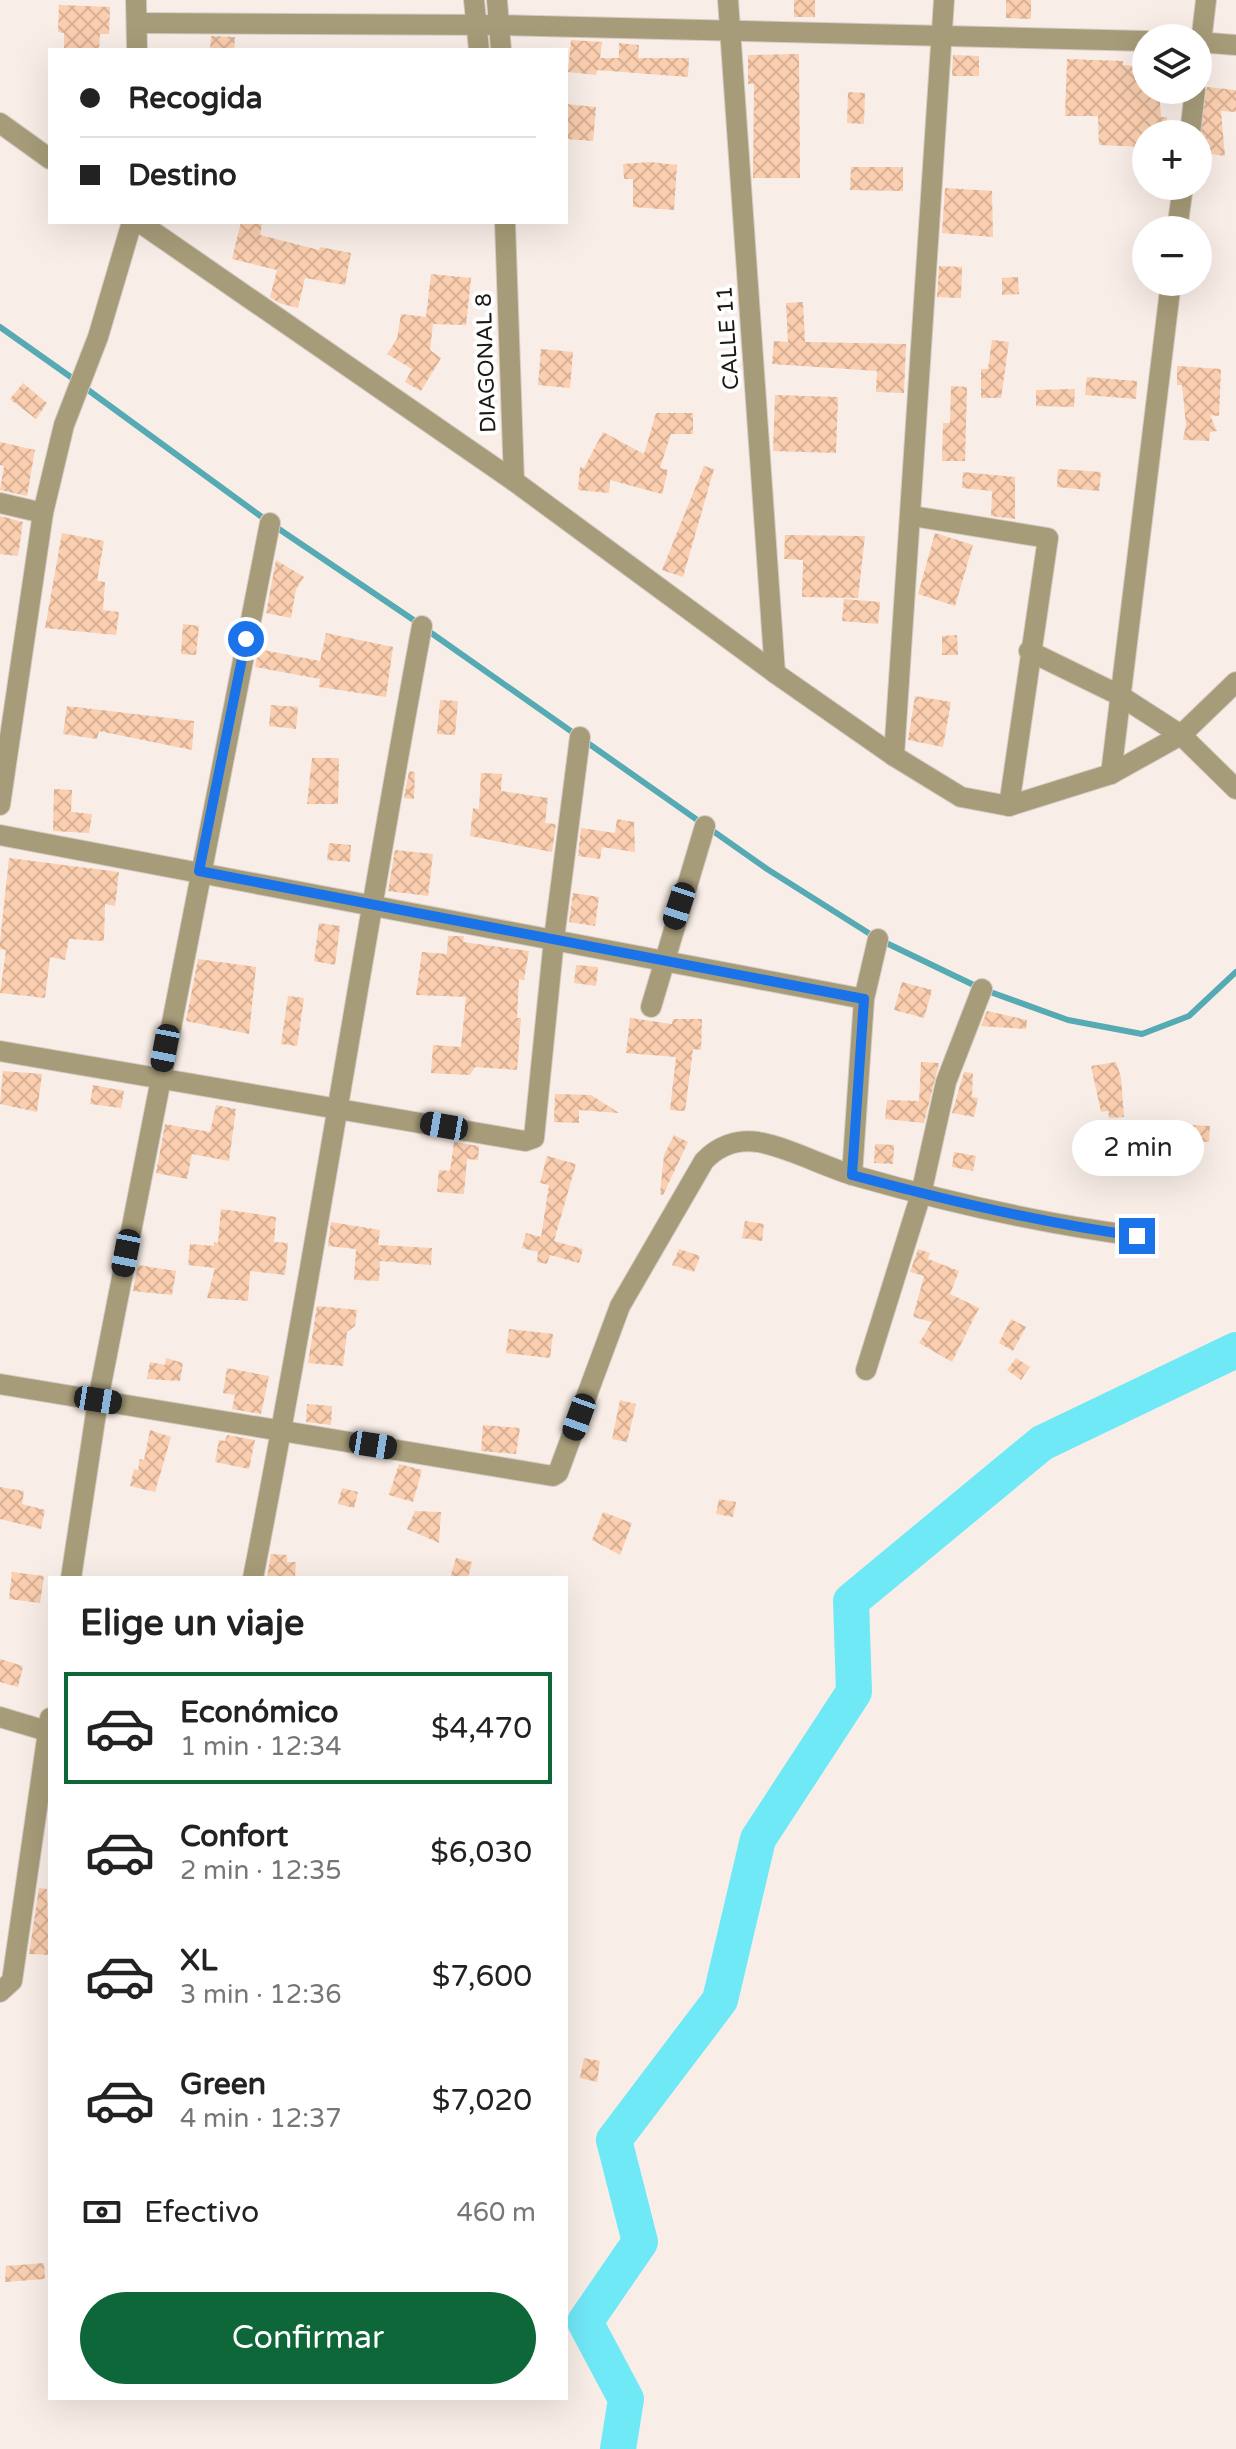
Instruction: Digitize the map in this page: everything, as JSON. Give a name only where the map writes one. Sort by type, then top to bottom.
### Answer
[{"type":"street","points":[[136,0],[137,48]]},
{"type":"street","points":[[474,0],[479,48]]},
{"type":"street","points":[[497,0],[501,48]]},
{"type":"street","name":"CALLE 11","points":[[728,0],[775,673]]},
{"type":"street","points":[[894,756],[944,0]]},
{"type":"street","points":[[1203,24],[1206,0]]},
{"type":"street","points":[[138,23],[499,25],[1132,41]]},
{"type":"street","points":[[1212,43],[1236,45]]},
{"type":"street","points":[[0,123],[48,158]]},
{"type":"street","points":[[0,805],[43,513],[64,425],[98,337],[131,224]]},
{"type":"street","points":[[142,224],[514,481],[775,673],[894,756],[961,797],[1009,806],[1111,774],[1181,735],[1236,682]]},
{"type":"street","name":"DIAGONAL 8","points":[[503,229],[514,481]]},
{"type":"street","points":[[1111,774],[1169,296]]},
{"type":"street","points":[[0,503],[43,513]]},
{"type":"street","points":[[912,516],[1048,538],[1029,651],[1009,806]]},
{"type":"street","points":[[71,1576],[98,1400],[199,871],[270,523]]},
{"type":"street","points":[[253,1576],[282,1430],[370,904],[422,626]]},
{"type":"street","points":[[1029,651],[1119,695],[1181,735],[1236,789]]},
{"type":"street","points":[[0,1051],[525,1141],[534,1138],[554,939],[580,737]]},
{"type":"street","points":[[651,1007],[662,960],[705,826]]},
{"type":"street","points":[[0,835],[864,999]]},
{"type":"street","points":[[852,1175],[864,999],[878,939]]},
{"type":"street","points":[[866,1370],[921,1194],[946,1082],[982,989]]},
{"type":"street","points":[[0,1384],[556,1475],[620,1306],[704,1161],[714,1149],[732,1143],[760,1142],[852,1175],[921,1194],[1087,1229],[1137,1236]]},
{"type":"street","points":[[0,1717],[48,1727]]},
{"type":"street","points":[[0,1992],[12,1981],[48,1734]]},
{"type":"building","points":[[794,0],[815,0],[815,17],[794,17]]},
{"type":"building","points":[[1006,0],[1031,0],[1031,19],[1006,18]]},
{"type":"building","points":[[59,5],[110,7],[109,34],[100,34],[99,48],[64,48],[64,33],[58,32]]},
{"type":"building","points":[[211,36],[235,37],[234,48],[210,48]]},
{"type":"building","points":[[571,40],[602,42],[600,58],[619,58],[619,43],[639,45],[638,58],[689,58],[688,77],[597,70],[596,75],[568,72]]},
{"type":"building","points":[[799,54],[800,178],[753,178],[754,84],[748,84],[748,55]]},
{"type":"building","points":[[953,55],[979,56],[979,76],[952,76]]},
{"type":"building","points":[[1067,59],[1123,61],[1123,65],[1132,66],[1132,104],[1160,104],[1161,117],[1167,117],[1167,120],[1132,120],[1132,146],[1099,145],[1098,116],[1065,116]]},
{"type":"building","points":[[1212,88],[1236,90],[1236,112],[1221,111],[1225,156],[1212,154],[1212,120],[1202,120],[1205,104],[1212,104]]},
{"type":"building","points":[[848,92],[865,93],[864,124],[847,123]]},
{"type":"building","points":[[568,104],[596,107],[593,141],[568,139]]},
{"type":"building","points":[[650,162],[677,165],[674,210],[633,207],[633,179],[624,179],[623,164]]},
{"type":"building","points":[[851,167],[903,167],[903,191],[850,190]]},
{"type":"building","points":[[945,188],[992,191],[993,237],[942,233]]},
{"type":"building","points":[[241,224],[262,224],[260,235],[319,250],[320,247],[351,253],[345,285],[305,278],[298,308],[270,297],[277,270],[232,259]]},
{"type":"building","points":[[939,266],[962,267],[961,298],[937,297]]},
{"type":"building","points":[[431,274],[471,278],[466,325],[433,324],[430,350],[441,358],[421,391],[405,382],[412,369],[387,354],[397,339],[401,314],[426,317]]},
{"type":"building","points":[[1018,277],[1019,294],[1002,295],[1002,278]]},
{"type":"building","points":[[803,302],[805,342],[906,344],[904,393],[876,392],[877,371],[772,364],[774,341],[788,342],[786,303]]},
{"type":"building","points":[[992,340],[1009,342],[1001,398],[981,398],[981,369],[988,369]]},
{"type":"building","points":[[541,349],[573,352],[570,388],[538,385]]},
{"type":"building","points":[[1177,366],[1221,369],[1219,416],[1210,415],[1217,431],[1210,432],[1209,441],[1183,440],[1186,424],[1182,385],[1177,385]]},
{"type":"building","points":[[1087,377],[1137,381],[1136,399],[1085,395]]},
{"type":"building","points":[[23,383],[47,403],[36,419],[10,399]]},
{"type":"building","points":[[951,386],[967,387],[965,461],[942,461],[943,423],[950,423]]},
{"type":"building","points":[[1075,389],[1074,407],[1036,406],[1036,390]]},
{"type":"building","points":[[775,395],[838,397],[836,453],[773,451]]},
{"type":"building","points":[[656,413],[693,413],[693,434],[671,434],[660,468],[668,470],[662,494],[610,480],[609,493],[578,490],[580,467],[584,468],[603,432],[644,454]]},
{"type":"building","points":[[0,442],[35,450],[27,496],[0,490],[4,466],[0,465]]},
{"type":"building","points":[[704,466],[714,469],[683,577],[662,570]]},
{"type":"building","points":[[1058,469],[1101,472],[1099,491],[1057,487]]},
{"type":"building","points":[[963,472],[1015,477],[1015,519],[991,516],[992,491],[962,488]]},
{"type":"building","points":[[0,516],[23,522],[18,556],[0,554]]},
{"type":"building","points":[[62,533],[104,541],[97,581],[105,582],[103,610],[119,612],[116,635],[45,628]]},
{"type":"building","points":[[935,533],[973,545],[955,606],[918,594]]},
{"type":"building","points":[[785,535],[865,536],[858,598],[802,597],[803,560],[784,559]]},
{"type":"building","points":[[276,560],[304,577],[296,589],[291,618],[266,613]]},
{"type":"building","points":[[844,599],[880,602],[878,624],[842,621]]},
{"type":"building","points":[[183,624],[199,626],[196,655],[181,654]]},
{"type":"building","points":[[326,633],[393,647],[386,697],[319,687],[320,679],[255,667],[258,649],[320,661]]},
{"type":"building","points":[[957,635],[958,655],[942,655],[942,636]]},
{"type":"building","points":[[915,696],[951,702],[943,747],[908,740]]},
{"type":"building","points":[[440,700],[458,701],[455,735],[437,734]]},
{"type":"building","points":[[271,705],[298,707],[296,729],[269,726]]},
{"type":"building","points":[[67,706],[194,721],[192,750],[99,731],[97,739],[63,734]]},
{"type":"building","points":[[312,758],[339,758],[338,804],[307,804]]},
{"type":"building","points":[[409,771],[415,772],[414,799],[404,798]]},
{"type":"building","points":[[481,773],[502,774],[501,791],[548,798],[545,823],[556,824],[552,852],[470,836],[473,808],[479,809]]},
{"type":"building","points":[[54,789],[72,790],[71,812],[92,814],[89,833],[53,831]]},
{"type":"building","points":[[617,819],[634,822],[635,852],[602,847],[600,859],[578,856],[581,828],[615,833]]},
{"type":"building","points":[[329,843],[351,845],[350,862],[327,860]]},
{"type":"building","points":[[395,850],[433,854],[428,896],[388,891]]},
{"type":"building","points":[[9,858],[119,872],[115,906],[105,904],[104,941],[69,939],[65,960],[50,957],[45,998],[0,993],[6,950],[0,949],[0,942]]},
{"type":"building","points":[[573,893],[599,897],[595,926],[569,922]]},
{"type":"building","points":[[319,923],[340,926],[335,965],[314,961]]},
{"type":"building","points":[[448,936],[464,936],[463,942],[529,951],[524,980],[519,979],[517,1018],[521,1018],[517,1070],[475,1067],[470,1075],[431,1073],[433,1045],[461,1047],[466,997],[416,995],[422,952],[447,954]]},
{"type":"building","points":[[198,959],[256,967],[249,1034],[186,1021]]},
{"type":"building","points":[[576,965],[598,967],[596,986],[574,983]]},
{"type":"building","points":[[902,982],[932,990],[924,1018],[894,1010]]},
{"type":"building","points":[[288,996],[304,998],[297,1046],[281,1044]]},
{"type":"building","points":[[987,1011],[1027,1020],[1026,1029],[981,1026]]},
{"type":"building","points":[[630,1018],[672,1024],[673,1019],[702,1019],[701,1050],[693,1049],[685,1111],[670,1110],[676,1057],[626,1053]]},
{"type":"building","points":[[921,1062],[939,1063],[924,1123],[885,1119],[887,1100],[919,1101]]},
{"type":"building","points":[[1116,1062],[1121,1077],[1124,1117],[1109,1118],[1108,1111],[1101,1112],[1091,1066]]},
{"type":"building","points":[[3,1071],[42,1074],[37,1112],[0,1104]]},
{"type":"building","points":[[964,1072],[973,1073],[972,1097],[978,1098],[974,1117],[952,1113]]},
{"type":"building","points":[[93,1085],[124,1091],[121,1108],[90,1104]]},
{"type":"building","points":[[555,1094],[591,1095],[619,1113],[579,1110],[579,1123],[554,1122]]},
{"type":"building","points":[[216,1105],[236,1109],[229,1161],[192,1154],[187,1179],[156,1173],[165,1124],[210,1132]]},
{"type":"building","points":[[1192,1125],[1210,1126],[1209,1142],[1191,1141]]},
{"type":"building","points":[[674,1135],[688,1142],[663,1195],[660,1194],[664,1155]]},
{"type":"building","points":[[454,1142],[479,1146],[478,1160],[467,1159],[464,1194],[437,1192],[439,1170],[450,1171]]},
{"type":"building","points":[[875,1144],[894,1145],[893,1164],[874,1163]]},
{"type":"building","points":[[954,1152],[976,1156],[973,1171],[952,1167]]},
{"type":"building","points":[[547,1156],[576,1164],[554,1241],[583,1249],[579,1263],[550,1255],[547,1264],[537,1262],[538,1252],[522,1248],[526,1233],[541,1237],[549,1185],[540,1183]]},
{"type":"building","points":[[221,1209],[276,1217],[274,1242],[288,1243],[285,1275],[250,1271],[248,1301],[207,1298],[215,1268],[188,1265],[190,1244],[214,1246],[214,1242],[218,1243]]},
{"type":"building","points":[[745,1221],[764,1224],[762,1241],[742,1238]]},
{"type":"building","points":[[331,1222],[380,1230],[378,1245],[432,1248],[431,1265],[380,1261],[379,1281],[354,1280],[356,1249],[328,1246]]},
{"type":"building","points":[[679,1249],[700,1256],[694,1272],[672,1265]]},
{"type":"building","points":[[918,1249],[930,1253],[928,1259],[959,1271],[950,1294],[979,1308],[952,1362],[919,1343],[932,1322],[913,1317],[924,1276],[910,1272]]},
{"type":"building","points":[[138,1265],[176,1271],[172,1295],[133,1291]]},
{"type":"building","points":[[317,1306],[357,1310],[355,1326],[347,1332],[343,1366],[308,1363]]},
{"type":"building","points":[[1011,1319],[1026,1327],[1013,1351],[999,1343]]},
{"type":"building","points":[[509,1329],[553,1334],[550,1358],[506,1353]]},
{"type":"building","points":[[166,1358],[183,1363],[180,1381],[147,1379],[150,1362],[165,1365]]},
{"type":"building","points":[[1016,1358],[1030,1367],[1021,1380],[1007,1370]]},
{"type":"building","points":[[227,1368],[269,1376],[261,1414],[232,1409],[235,1395],[223,1393]]},
{"type":"building","points":[[620,1400],[636,1404],[627,1442],[612,1439]]},
{"type":"building","points":[[307,1404],[332,1406],[331,1425],[306,1422]]},
{"type":"building","points":[[483,1425],[520,1428],[516,1454],[481,1451]]},
{"type":"building","points":[[150,1430],[171,1437],[155,1492],[130,1486],[134,1469],[138,1470],[140,1459],[144,1460]]},
{"type":"building","points":[[227,1435],[255,1440],[249,1469],[215,1462],[219,1440],[225,1441]]},
{"type":"building","points":[[399,1464],[422,1470],[413,1502],[389,1495]]},
{"type":"building","points":[[0,1487],[24,1491],[22,1504],[45,1510],[41,1529],[0,1519]]},
{"type":"building","points":[[342,1488],[358,1492],[354,1508],[338,1504]]},
{"type":"building","points":[[719,1499],[736,1502],[733,1517],[716,1514]]},
{"type":"building","points":[[415,1511],[441,1512],[439,1543],[407,1529]]},
{"type":"building","points":[[603,1512],[632,1523],[620,1555],[592,1540]]},
{"type":"building","points":[[271,1554],[287,1555],[287,1562],[296,1562],[295,1576],[267,1576]]},
{"type":"building","points":[[456,1558],[472,1562],[468,1576],[451,1576]]},
{"type":"building","points":[[12,1572],[44,1576],[40,1603],[9,1599]]},
{"type":"building","points":[[0,1659],[23,1666],[18,1687],[0,1682]]},
{"type":"building","points":[[39,1888],[47,1889],[48,1955],[29,1954]]},
{"type":"building","points":[[584,2058],[600,2061],[597,2082],[580,2078]]},
{"type":"building","points":[[44,2263],[45,2279],[5,2282],[6,2266]]},
{"type":"waterway","points":[[0,327],[75,380]]},
{"type":"waterway","points":[[84,387],[270,523],[418,623]]},
{"type":"waterway","points":[[427,630],[767,869],[878,939],[982,989],[1068,1020],[1142,1034],[1189,1016],[1236,972]]},
{"type":"waterway","points":[[618,2449],[626,2399],[585,2322],[640,2242],[614,2140],[720,2000],[758,1839],[854,1692],[851,1601],[1042,1443],[1236,1350]]},
{"type":"route","points":[[246,639],[199,871],[864,999],[852,1175],[921,1194],[1087,1229],[1137,1236]]}]
